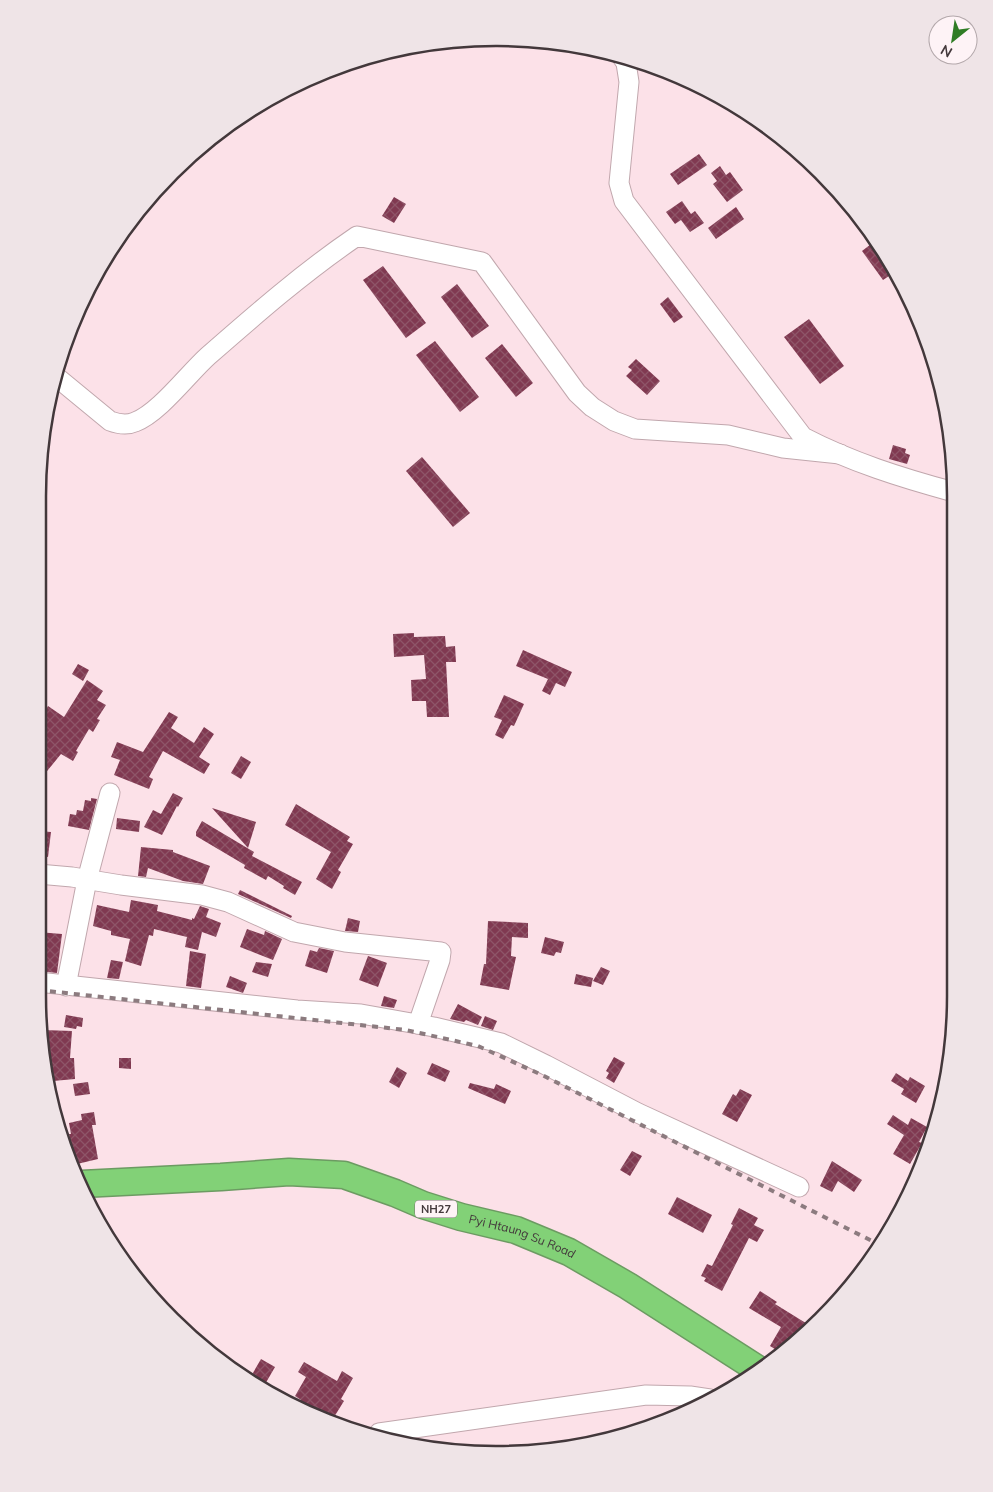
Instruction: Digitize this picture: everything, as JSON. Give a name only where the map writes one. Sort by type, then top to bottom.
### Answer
[{"type":"highway","name":"Pyi Htaung Su Road","points":[[88,1184],[289,1172],[344,1176],[395,1193],[423,1205],[516,1230],[569,1252],[628,1286],[753,1366]]},
{"type":"street","points":[[626,66],[629,82],[619,183],[624,202],[803,437],[899,477],[947,490]]},
{"type":"street","points":[[62,380],[110,421],[120,425],[135,423],[150,414],[207,357],[314,267],[357,236],[482,262],[577,393],[592,407],[614,421],[635,429],[728,435],[783,448],[840,454]]},
{"type":"street","points":[[66,986],[87,880],[110,793]]},
{"type":"street","points":[[46,875],[202,895],[228,902],[294,932],[345,942],[441,952],[418,1024]]},
{"type":"street","points":[[46,983],[297,1010],[361,1014],[418,1024],[501,1043],[638,1113],[799,1188]]},
{"type":"street","points":[[387,1432],[646,1395],[699,1397]]},
{"type":"building","points":[[699,154],[707,165],[678,185],[670,174]]},
{"type":"building","points":[[720,166],[726,175],[730,172],[743,190],[727,202],[713,184],[717,181],[711,173]]},
{"type":"building","points":[[394,197],[406,204],[394,223],[382,216]]},
{"type":"building","points":[[682,201],[691,214],[695,211],[704,223],[690,232],[681,220],[675,224],[666,212]]},
{"type":"building","points":[[736,207],[744,219],[716,239],[708,228]]},
{"type":"building","points":[[870,245],[889,276],[883,280],[862,251]]},
{"type":"building","points":[[383,266],[426,323],[406,338],[363,280]]},
{"type":"building","points":[[457,284],[489,326],[472,338],[441,297]]},
{"type":"building","points":[[668,297],[683,317],[674,323],[660,304]]},
{"type":"building","points":[[809,319],[844,366],[820,384],[784,337]]},
{"type":"building","points":[[435,341],[479,397],[460,412],[416,355]]},
{"type":"building","points":[[502,344],[533,383],[516,397],[485,358]]},
{"type":"building","points":[[636,359],[660,381],[647,395],[626,376],[632,370],[628,367]]},
{"type":"building","points":[[893,445],[906,449],[905,453],[910,455],[907,464],[889,459]]},
{"type":"building","points":[[422,457],[470,513],[453,527],[406,471]]},
{"type":"building","points":[[414,633],[414,637],[445,636],[446,647],[455,646],[456,662],[446,662],[449,717],[427,717],[426,701],[412,701],[411,680],[426,679],[424,655],[394,657],[393,634]]},
{"type":"building","points":[[523,650],[572,672],[565,687],[556,683],[550,695],[542,691],[548,679],[516,666]]},
{"type":"building","points":[[78,664],[89,670],[83,681],[72,674]]},
{"type":"building","points":[[87,680],[103,691],[97,700],[106,705],[97,719],[100,720],[93,732],[89,729],[76,751],[78,752],[73,761],[61,754],[46,772],[46,709],[48,706],[64,717]]},
{"type":"building","points":[[504,695],[524,704],[514,726],[511,725],[503,739],[495,735],[502,720],[494,717]]},
{"type":"building","points":[[169,712],[178,717],[171,728],[194,743],[204,727],[214,734],[199,757],[210,764],[204,774],[163,751],[149,777],[153,779],[149,789],[114,775],[120,760],[111,757],[117,742],[143,752]]},
{"type":"building","points":[[241,756],[251,762],[241,779],[231,773]]},
{"type":"building","points":[[173,793],[183,798],[162,835],[144,827],[153,810],[161,814]]},
{"type":"building","points":[[91,798],[97,799],[89,830],[68,826],[70,814],[76,815],[77,810],[83,811],[85,800],[91,801]]},
{"type":"building","points":[[296,804],[350,837],[347,841],[353,844],[338,870],[341,872],[332,889],[316,879],[331,852],[285,825]]},
{"type":"building","points":[[212,808],[256,822],[248,848]]},
{"type":"building","points":[[117,818],[140,821],[139,832],[116,829]]},
{"type":"building","points":[[202,821],[254,852],[252,856],[302,882],[295,895],[268,876],[266,880],[244,868],[245,865],[196,836]]},
{"type":"building","points":[[46,832],[51,832],[48,857],[46,857]]},
{"type":"building","points":[[141,847],[173,850],[173,852],[210,866],[203,884],[183,881],[148,868],[146,877],[138,876]]},
{"type":"building","points":[[240,890],[292,916],[291,918],[238,894]]},
{"type":"building","points":[[131,900],[158,905],[157,911],[192,920],[200,906],[209,909],[206,917],[221,923],[216,937],[202,932],[198,950],[185,947],[187,937],[154,929],[153,936],[149,935],[141,966],[125,961],[130,939],[111,935],[111,931],[93,926],[97,905],[129,912]]},
{"type":"building","points":[[348,918],[360,921],[358,932],[345,931]]},
{"type":"building","points":[[488,921],[528,923],[528,938],[512,937],[511,956],[516,957],[509,990],[480,985],[484,964],[486,964]]},
{"type":"building","points":[[247,929],[264,935],[265,931],[282,939],[273,960],[240,947]]},
{"type":"building","points":[[46,933],[62,934],[57,973],[46,972]]},
{"type":"building","points":[[545,937],[564,942],[561,953],[556,952],[554,956],[541,953]]},
{"type":"building","points":[[319,948],[334,951],[327,973],[305,966],[310,950],[317,952]]},
{"type":"building","points":[[190,951],[206,954],[201,988],[186,986]]},
{"type":"building","points":[[368,956],[387,963],[378,987],[359,980]]},
{"type":"building","points":[[111,960],[123,962],[119,979],[107,978]]},
{"type":"building","points":[[256,962],[272,964],[268,977],[252,972]]},
{"type":"building","points":[[601,967],[610,971],[603,985],[593,981]]},
{"type":"building","points":[[576,974],[593,978],[591,987],[574,984]]},
{"type":"building","points":[[230,976],[247,983],[243,993],[226,987]]},
{"type":"building","points":[[384,996],[397,1000],[394,1008],[381,1006]]},
{"type":"building","points":[[458,1004],[482,1017],[478,1025],[466,1020],[464,1022],[450,1019]]},
{"type":"building","points":[[66,1015],[83,1018],[82,1027],[77,1026],[76,1029],[64,1027]]},
{"type":"building","points":[[485,1016],[497,1021],[493,1030],[481,1026]]},
{"type":"building","points":[[48,1030],[72,1031],[70,1058],[74,1058],[75,1079],[55,1081]]},
{"type":"building","points":[[614,1057],[625,1063],[614,1083],[606,1078],[609,1073],[606,1071]]},
{"type":"building","points":[[119,1058],[131,1058],[131,1069],[119,1068]]},
{"type":"building","points":[[432,1063],[450,1071],[445,1082],[427,1074]]},
{"type":"building","points":[[397,1067],[407,1073],[399,1088],[389,1082]]},
{"type":"building","points":[[896,1073],[908,1081],[910,1077],[925,1086],[916,1103],[901,1094],[904,1089],[891,1081]]},
{"type":"building","points":[[88,1082],[90,1094],[75,1096],[73,1084]]},
{"type":"building","points":[[470,1083],[494,1089],[496,1084],[511,1091],[505,1104],[468,1088]]},
{"type":"building","points":[[740,1089],[752,1095],[737,1122],[722,1114],[733,1094],[736,1096]]},
{"type":"building","points":[[94,1112],[96,1125],[92,1125],[98,1159],[79,1164],[69,1138],[69,1134],[71,1134],[69,1123],[82,1120],[81,1114]]},
{"type":"building","points":[[893,1115],[908,1125],[911,1118],[927,1127],[919,1142],[921,1144],[910,1164],[893,1154],[904,1135],[887,1124]]},
{"type":"building","points":[[632,1151],[642,1156],[630,1176],[620,1170]]},
{"type":"building","points":[[832,1161],[862,1180],[854,1192],[838,1181],[832,1192],[820,1186]]},
{"type":"building","points":[[677,1197],[712,1215],[703,1233],[668,1214]]},
{"type":"building","points":[[739,1208],[758,1218],[754,1225],[764,1230],[757,1242],[749,1238],[722,1291],[704,1281],[706,1278],[701,1276],[707,1264],[712,1266],[733,1225],[731,1224]]},
{"type":"building","points":[[760,1291],[777,1302],[775,1304],[805,1323],[775,1349],[770,1346],[781,1327],[749,1308]]},
{"type":"building","points":[[261,1359],[275,1367],[266,1382],[252,1374]]},
{"type":"building","points":[[304,1362],[337,1381],[342,1371],[353,1378],[341,1399],[344,1401],[335,1415],[301,1401],[295,1396],[306,1377],[298,1372]]},
{"type":"railway","points":[[46,991],[406,1030],[478,1046],[542,1075],[874,1242]]}]
